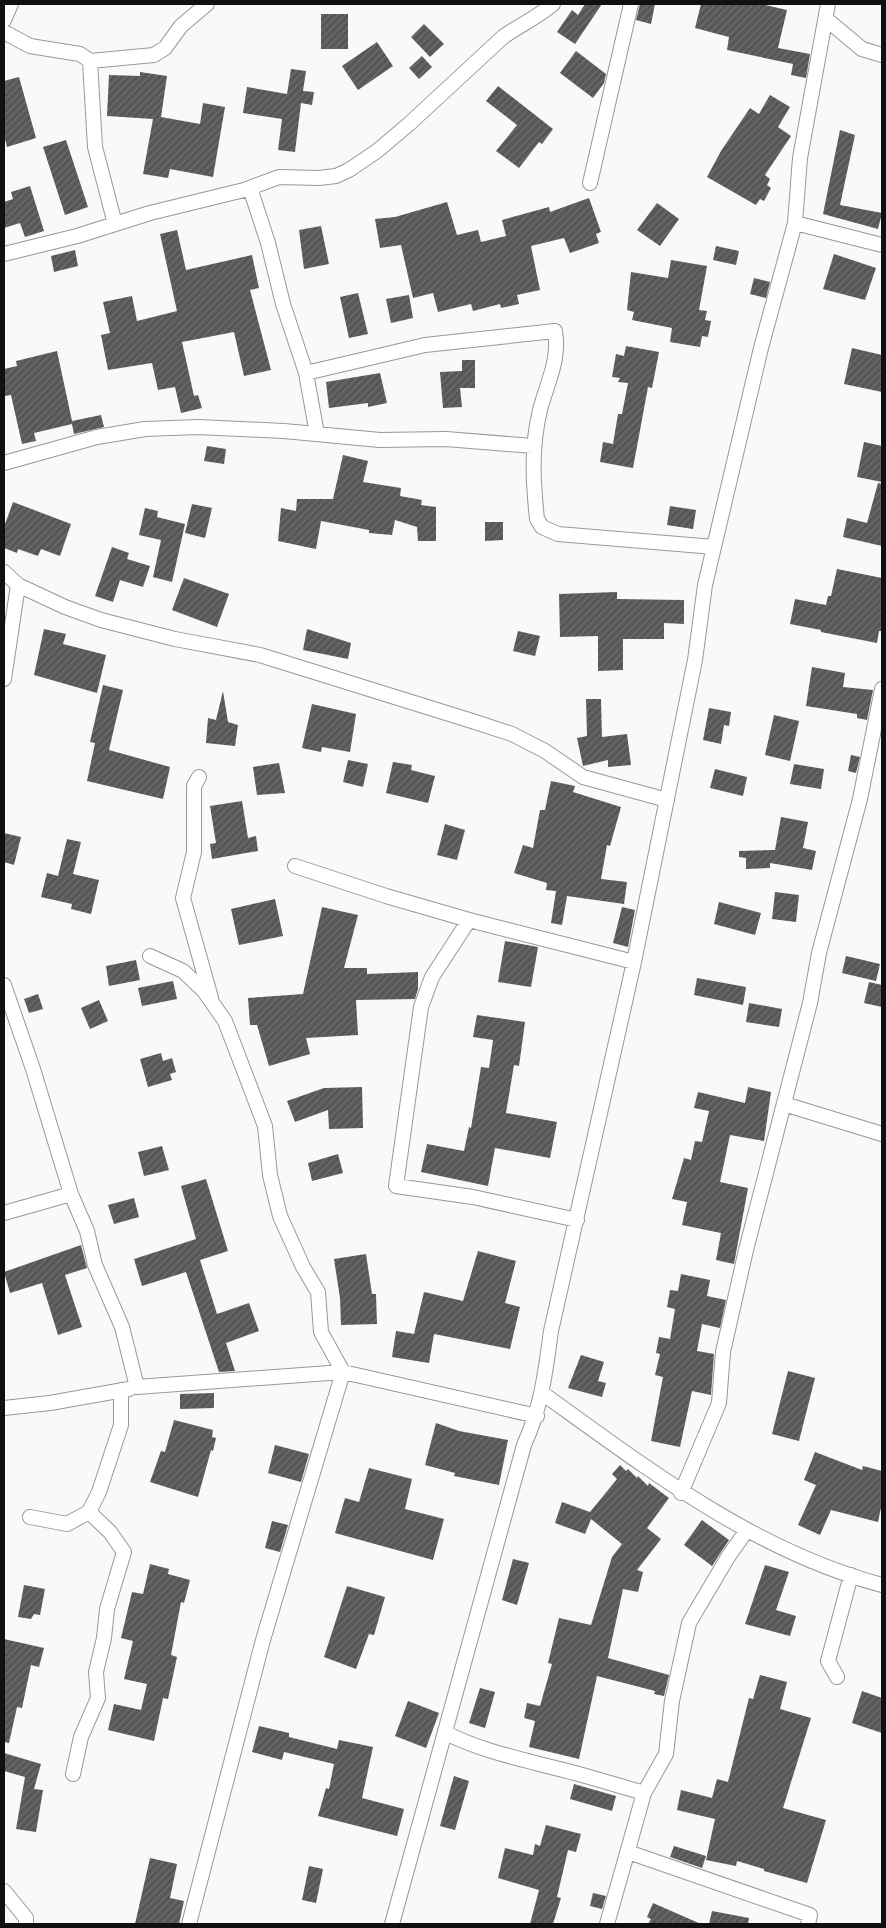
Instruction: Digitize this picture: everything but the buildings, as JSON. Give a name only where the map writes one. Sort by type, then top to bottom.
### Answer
[{"type":"street","points":[[4,20],[11,4]]},
{"type":"street","points":[[4,32],[30,46],[80,54],[90,61],[154,55],[165,48],[181,26],[207,4]]},
{"type":"street","points":[[4,254],[250,188],[279,178],[336,176],[349,170],[377,151],[503,37],[520,25],[539,16],[553,4]]},
{"type":"street","points":[[590,183],[631,4]]},
{"type":"street","points":[[392,1924],[446,1734],[456,1690],[524,1445],[537,1416],[551,1331],[578,1220],[615,1040],[634,962],[667,800],[714,548],[761,348],[795,223],[800,158],[828,4]]},
{"type":"street","points":[[826,19],[862,49],[882,54]]},
{"type":"street","points":[[90,61],[95,147],[115,224]]},
{"type":"street","points":[[250,188],[268,243],[283,304],[306,374],[317,434]]},
{"type":"street","points":[[795,223],[882,245]]},
{"type":"street","points":[[306,374],[426,345],[555,331],[558,345],[556,361],[540,410],[533,446],[537,519],[542,527],[558,534],[714,548]]},
{"type":"street","points":[[4,463],[97,437],[145,429],[198,427],[380,440],[473,440],[533,446]]},
{"type":"street","points":[[4,572],[18,585],[65,607],[101,620],[175,638],[260,655],[472,721],[512,734],[545,751],[583,777],[667,800]]},
{"type":"street","points":[[4,679],[18,585]]},
{"type":"street","points":[[681,1493],[719,1403],[724,1352],[746,1250],[810,1003],[819,953],[860,799],[882,689]]},
{"type":"street","points":[[199,777],[194,786],[194,852],[183,898],[212,1004]]},
{"type":"street","points":[[295,866],[386,896],[469,920],[634,962]]},
{"type":"street","points":[[469,920],[432,977],[421,1007],[396,1186],[473,1197],[578,1220]]},
{"type":"street","points":[[150,956],[184,971],[225,1021],[265,1126],[270,1175],[280,1216],[303,1267],[318,1292],[321,1332],[343,1372],[263,1640],[189,1924]]},
{"type":"street","points":[[4,985],[33,1069],[71,1194],[87,1231],[95,1265],[122,1327],[137,1387]]},
{"type":"street","points":[[784,1104],[882,1134]]},
{"type":"street","points":[[4,1214],[71,1194]]},
{"type":"street","points":[[4,1408],[50,1403],[137,1387],[343,1372],[537,1416]]},
{"type":"street","points":[[30,1517],[67,1524],[89,1512],[104,1478],[120,1425],[121,1390]]},
{"type":"street","points":[[542,1393],[681,1493],[769,1543],[882,1585]]},
{"type":"street","points":[[73,1774],[81,1737],[98,1698],[96,1672],[104,1638],[107,1609],[124,1552],[110,1532],[89,1512]]},
{"type":"street","points":[[607,1924],[644,1794],[666,1754],[672,1701],[689,1622],[728,1557],[747,1530]]},
{"type":"street","points":[[837,1677],[828,1660],[851,1575]]},
{"type":"street","points":[[446,1734],[461,1741],[525,1761],[581,1774],[644,1794]]},
{"type":"street","points":[[628,1852],[810,1915],[808,1924]]},
{"type":"street","points":[[4,1891],[26,1918],[26,1924]]}]
